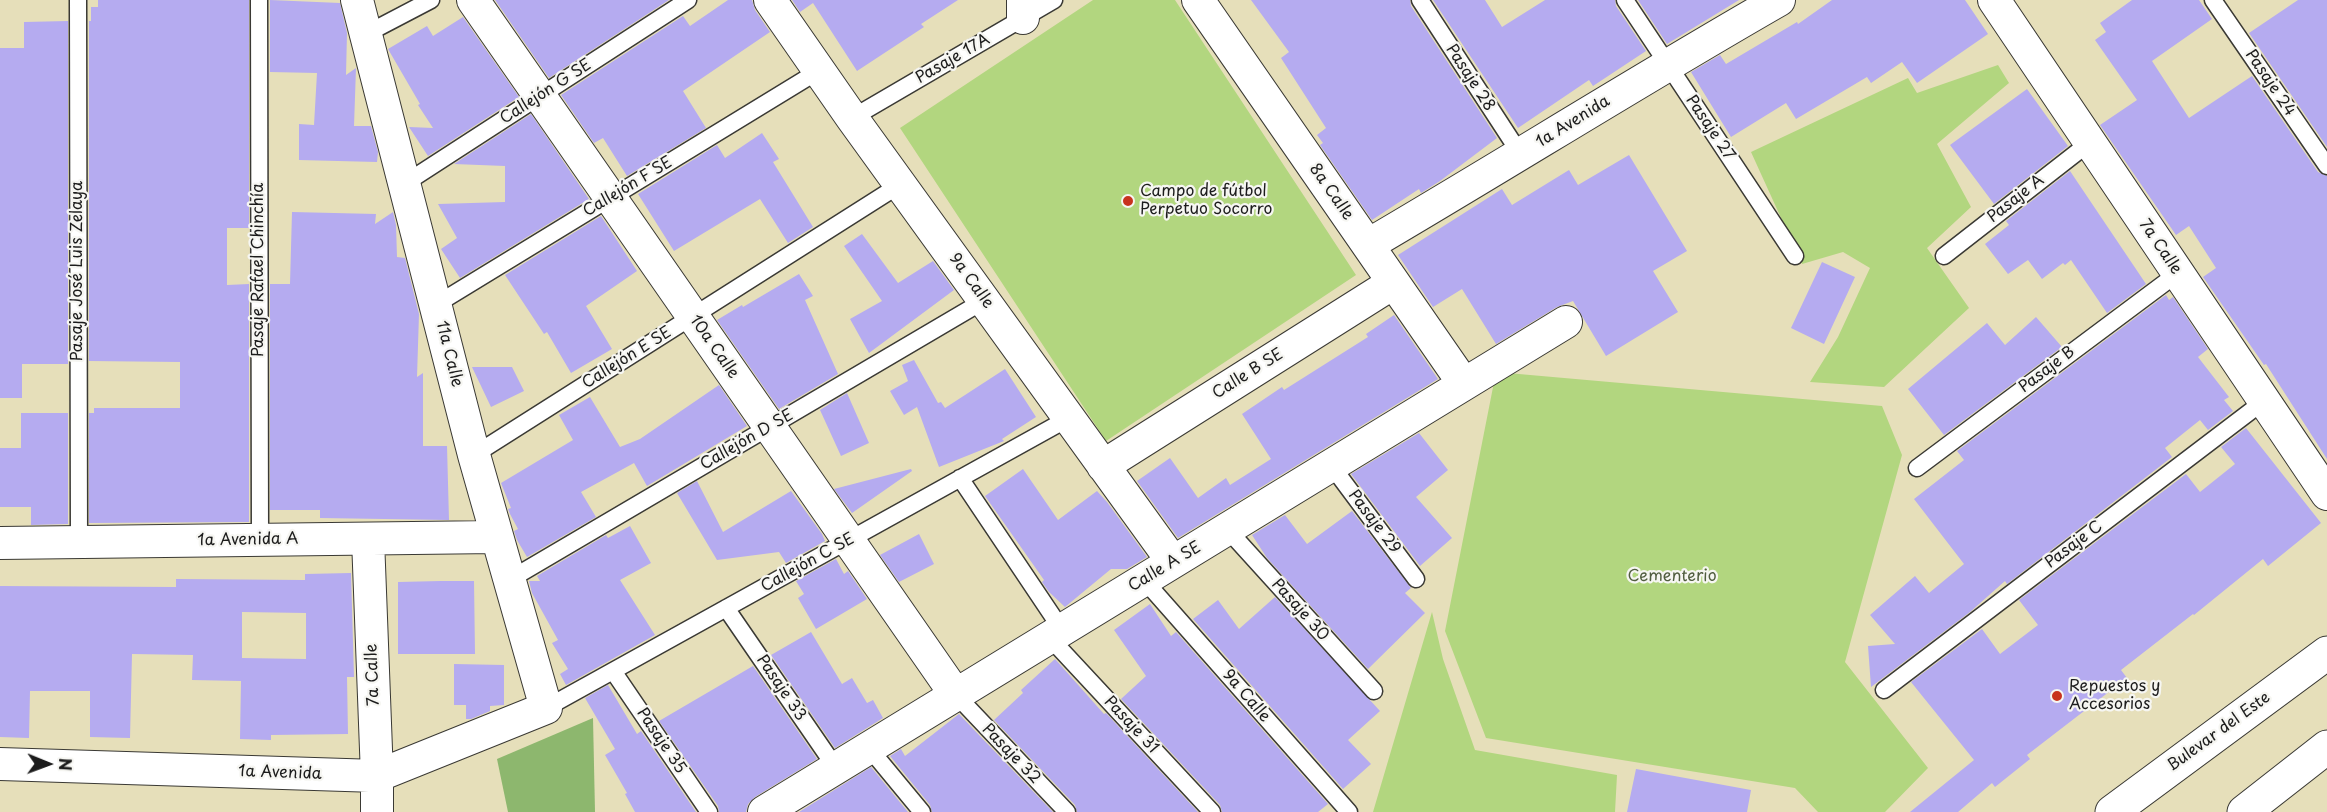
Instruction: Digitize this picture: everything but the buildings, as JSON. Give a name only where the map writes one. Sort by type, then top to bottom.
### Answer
[{"type":"highway","name":"Bulevar del Este","points":[[2112,812],[2327,653]]},
{"type":"highway","points":[[2244,812],[2327,747]]},
{"type":"street","name":"11a Calle","points":[[357,0],[474,455],[546,708]]},
{"type":"street","name":"10a Calle","points":[[472,0],[956,695]]},
{"type":"street","name":"9a Calle","points":[[770,0],[852,118],[902,184],[1173,562]]},
{"type":"street","name":"8a Calle","points":[[1198,0],[1464,384]]},
{"type":"street","name":"1a Avenida","points":[[1368,245],[1521,155],[1668,64],[1779,0]]},
{"type":"street","name":"7a Calle","points":[[1994,0],[2327,494]]},
{"type":"street","name":"Calle B SE","points":[[1103,466],[1393,283]]},
{"type":"street","name":"Calle A SE","points":[[769,811],[1566,322]]},
{"type":"street","name":"1a Avenida A","points":[[0,543],[496,537]]},
{"type":"street","name":"7a Calle","points":[[368,539],[377,812]]},
{"type":"street","name":"1a Avenida","points":[[0,764],[377,776],[546,708]]},
{"type":"lane","name":"Pasaje José Luis Zelaya","points":[[78,0],[79,542]]},
{"type":"lane","name":"Pasaje Rafael Chinchía","points":[[259,0],[260,540]]},
{"type":"lane","points":[[366,34],[431,0]]},
{"type":"lane","name":"Callejón G SE","points":[[404,184],[688,0]]},
{"type":"lane","name":"Pasaje 17A","points":[[852,118],[1023,9],[1054,0]]},
{"type":"lane","name":"Pasaje 28","points":[[1420,0],[1521,155]]},
{"type":"lane","name":"Pasaje 27","points":[[1625,0],[1795,256]]},
{"type":"lane","name":"Pasaje 24","points":[[2213,0],[2327,166]]},
{"type":"lane","name":"Callejón F SE","points":[[437,304],[820,70]]},
{"type":"lane","name":"Pasaje A","points":[[1944,256],[2089,143]]},
{"type":"lane","name":"Callejón E SE","points":[[474,455],[902,184]]},
{"type":"lane","name":"Pasaje B","points":[[1917,468],[2178,273]]},
{"type":"lane","name":"Callejón D SE","points":[[509,580],[985,300]]},
{"type":"lane","name":"Pasaje C","points":[[1884,690],[2264,401]]},
{"type":"lane","name":"Callejón C SE","points":[[546,708],[1069,418]]},
{"type":"lane","name":"Pasaje 29","points":[[1331,465],[1416,579]]},
{"type":"lane","name":"Pasaje 31","points":[[960,478],[1056,634],[1212,812]]},
{"type":"lane","name":"Pasaje 30","points":[[1227,529],[1374,691]]},
{"type":"lane","name":"9a Calle","points":[[1144,580],[1348,812]]},
{"type":"lane","name":"Pasaje 33","points":[[726,608],[836,768]]},
{"type":"lane","name":"Pasaje 35","points":[[613,671],[709,812]]},
{"type":"lane","name":"Pasaje 32","points":[[956,695],[1066,812]]},
{"type":"lane","points":[[869,748],[922,812]]},
{"type":"green space","name":"Campo de fútbol Perpetuo Socorro","points":[[1093,0],[1175,0],[1356,275],[1106,441],[900,128]]},
{"type":"green space","points":[[1998,65],[2009,83],[1937,144],[1971,207],[1927,248],[1969,308],[1884,387],[1810,382],[1838,337],[1870,268],[1843,252],[1802,264],[1751,152],[1908,78],[1917,93]]},
{"type":"green space","name":"Cementerio","points":[[1496,372],[1882,406],[1902,455],[1845,662],[1928,768],[1885,812],[1818,812],[1795,788],[1486,738],[1445,631]]},
{"type":"green space","points":[[1432,612],[1443,659],[1475,750],[1617,775],[1615,812],[1373,812]]},
{"type":"green space","points":[[593,718],[595,812],[508,812],[497,759]]},
{"type":"place","name":"Campo de fútbol Perpetuo Socorro","points":[[1128,201]]},
{"type":"place","name":"Repuestos y Accesorios","points":[[2057,696]]}]
